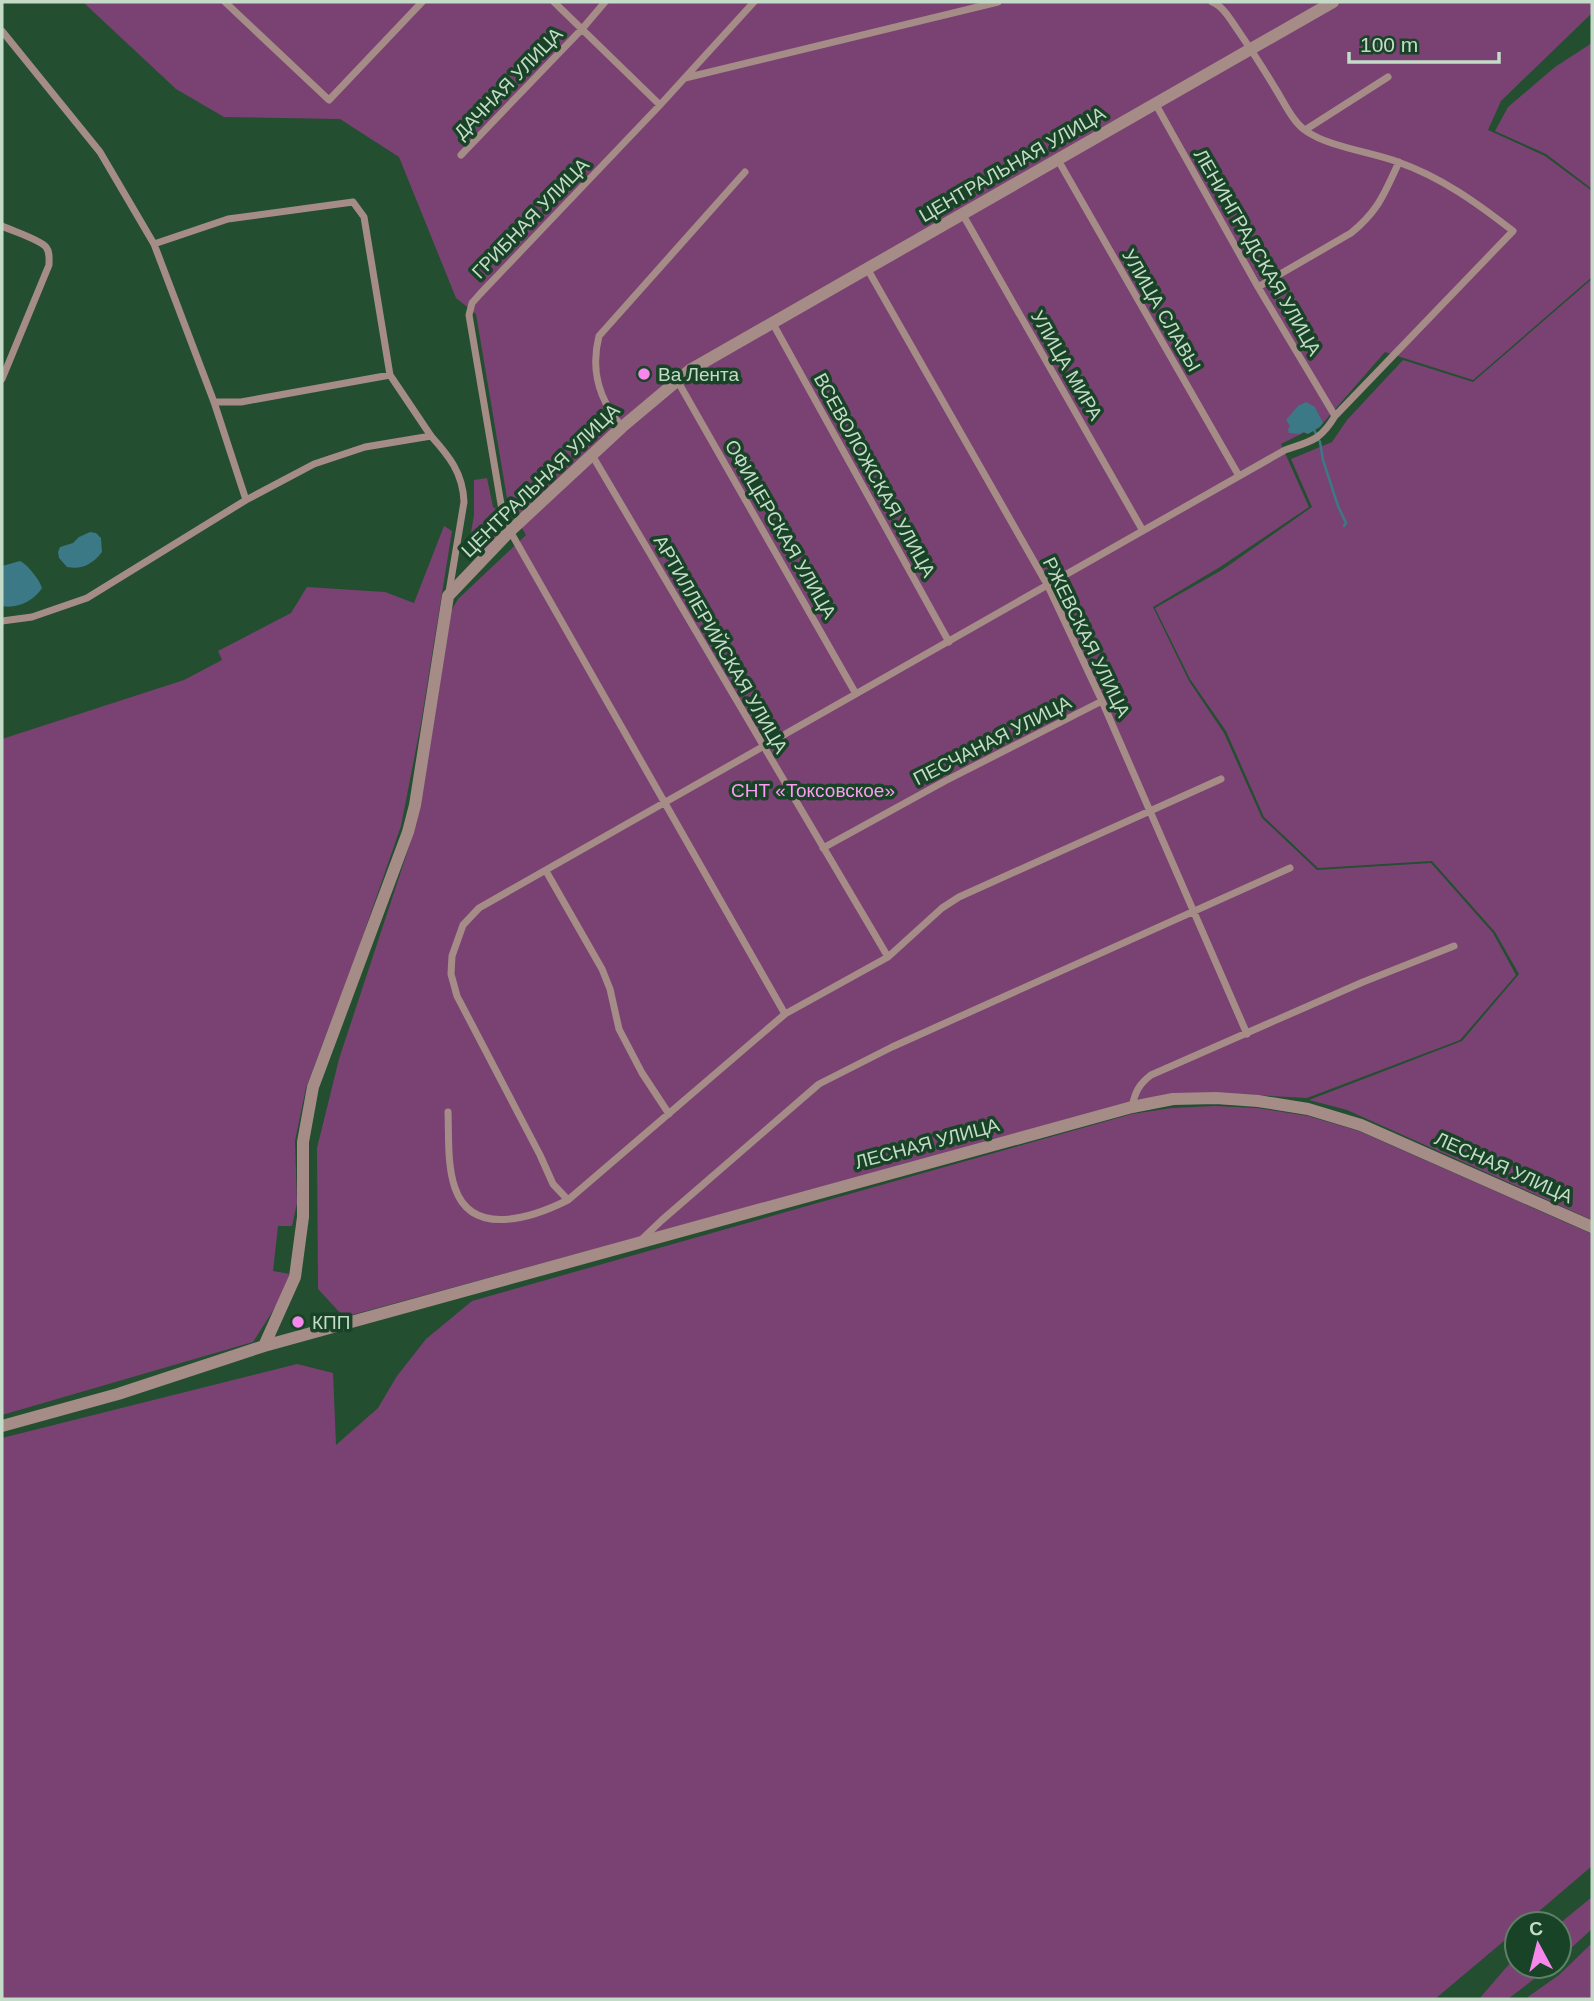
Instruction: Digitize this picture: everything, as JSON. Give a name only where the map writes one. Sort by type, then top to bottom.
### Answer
[{"type":"street","points":[[230,3],[328,100],[422,2]]},
{"type":"street","points":[[554,2],[660,105]]},
{"type":"street","name":"ДАЧНАЯ УЛИЦА","points":[[461,155],[605,2]]},
{"type":"street","name":"ГРИБНАЯ УЛИЦА","points":[[510,531],[502,510],[469,315],[472,303],[754,2]]},
{"type":"street","points":[[685,78],[998,2]]},
{"type":"street","points":[[568,1200],[553,1184],[457,996],[451,974],[452,956],[463,925],[479,908],[1285,450],[1318,438],[1327,430],[1335,416],[1513,230],[1463,193],[1399,162],[1321,139],[1305,130],[1294,118],[1229,17],[1212,2]]},
{"type":"street","name":"ЦЕНТРАЛЬНАЯ УЛИЦА","points":[[448,596],[510,531],[622,427],[690,370],[1333,2]]},
{"type":"street","points":[[2,31],[100,152],[153,244],[214,402],[246,500]]},
{"type":"street","points":[[1305,130],[1388,77]]},
{"type":"street","name":"ЛЕНИНГРАДСКАЯ УЛИЦА","points":[[1155,103],[1335,416]]},
{"type":"street","name":"УЛИЦА СЛАВЫ","points":[[1058,160],[1239,476]]},
{"type":"street","points":[[1258,286],[1350,233],[1364,222],[1378,207],[1399,162]]},
{"type":"street","points":[[622,427],[611,415],[599,385],[594,355],[599,336],[745,172]]},
{"type":"street","points":[[153,244],[228,219],[353,202],[364,217],[390,375],[431,436],[453,461],[464,488],[464,502],[415,805],[408,832],[313,1087],[303,1142],[303,1217],[295,1277],[264,1346]]},
{"type":"street","name":"УЛИЦА МИРА","points":[[963,215],[1143,531]]},
{"type":"street","points":[[2,226],[42,244],[50,257],[2,379]]},
{"type":"street","name":"РЖЕВСКАЯ УЛИЦА","points":[[868,270],[1048,586],[1102,701],[1247,1034]]},
{"type":"street","name":"ВСЕВОЛОЖСКАЯ УЛИЦА","points":[[772,323],[949,642]]},
{"type":"street","points":[[214,402],[242,402],[390,375]]},
{"type":"street","name":"ОФИЦЕРСКАЯ УЛИЦА","points":[[677,380],[856,694]]},
{"type":"street","points":[[2,621],[32,617],[87,598],[246,500],[314,464],[365,447],[431,436]]},
{"type":"street","name":"АРТИЛЛЕРИЙСКАЯ УЛИЦА","points":[[592,455],[888,957]]},
{"type":"street","points":[[510,531],[785,1014]]},
{"type":"street","name":"ПЕСЧАНАЯ УЛИЦА","points":[[823,848],[945,781],[1102,701]]},
{"type":"street","points":[[448,1112],[452,1171],[456,1189],[464,1205],[475,1216],[494,1220],[521,1217],[554,1207],[568,1200],[785,1014],[888,957],[942,908],[959,897],[1221,779]]},
{"type":"street","points":[[639,1242],[819,1084],[892,1047],[1290,868]]},
{"type":"street","points":[[546,871],[603,969],[620,1029],[642,1073],[669,1114]]},
{"type":"street","points":[[1132,1107],[1134,1094],[1140,1083],[1151,1075],[1363,982],[1454,946]]},
{"type":"street","name":"ЛЕСНАЯ УЛИЦА","points":[[2,1426],[118,1394],[264,1346],[1132,1107],[1173,1099],[1258,1101],[1308,1110],[1361,1125],[1592,1227]]},
{"type":"green space","name":"СНТ «Токсовское»","points":[[83,2],[1592,2],[1592,13],[1501,101],[1488,130],[1545,156],[1592,191],[1592,277],[1473,380],[1385,352],[1323,423],[1281,444],[1309,507],[1220,567],[1153,607],[1189,681],[1224,733],[1262,818],[1317,870],[1431,863],[1493,933],[1516,975],[1460,1040],[1307,1098],[1236,1094],[1129,1104],[344,1317],[318,1289],[317,1148],[339,1059],[414,832],[449,615],[458,599],[526,535],[508,504],[476,314],[456,298],[399,157],[340,119],[224,117],[176,89]]},
{"type":"green space","points":[[1592,43],[1592,189],[1546,154],[1495,131],[1508,107],[1555,67]]},
{"type":"green space","points":[[1592,279],[1592,1220],[1347,1110],[1309,1100],[1462,1041],[1519,974],[1495,932],[1432,861],[1318,868],[1264,817],[1226,731],[1190,679],[1155,608],[1222,570],[1312,507],[1291,459],[1332,442],[1347,420],[1403,360],[1473,382]]},
{"type":"green space","points":[[487,478],[501,536],[480,555],[469,544],[474,515],[474,480]]},
{"type":"green space","points":[[444,526],[452,531],[421,723],[401,826],[306,1088],[295,1141],[297,1203],[292,1226],[278,1226],[273,1271],[290,1274],[281,1298],[253,1342],[2,1415],[2,739],[184,680],[222,660],[218,651],[291,613],[307,587],[385,592],[414,603]]},
{"type":"green space","points":[[1172,1108],[1257,1108],[1308,1116],[1359,1131],[1592,1234],[1592,1866],[1540,1910],[1503,1910],[1503,1942],[1435,1999],[2,1999],[2,1438],[297,1364],[333,1373],[336,1445],[378,1408],[397,1376],[426,1339],[472,1301],[1132,1114]]},
{"type":"green space","points":[[1592,1897],[1592,1929],[1573,1946],[1573,1913]]},
{"type":"green space","points":[[1592,1943],[1592,1999],[1525,1999],[1552,1980],[1573,1980],[1573,1961]]},
{"type":"green space","points":[[1503,1971],[1503,1980],[1533,1980],[1508,1999],[1479,1999]]},
{"type":"water","points":[[1306,402],[1315,407],[1323,423],[1308,434],[1289,433],[1290,426],[1286,420],[1298,406]]},
{"type":"water","points":[[90,532],[101,538],[102,552],[87,565],[67,567],[59,558],[60,547],[73,543]]},
{"type":"water","points":[[20,561],[33,573],[42,588],[25,603],[2,606],[2,566]]},
{"type":"waterway","points":[[1314,430],[1346,523],[1344,526]]},
{"type":"place","name":"Ва Лента","points":[[644,374]]},
{"type":"place","name":"КПП","points":[[298,1322]]}]
